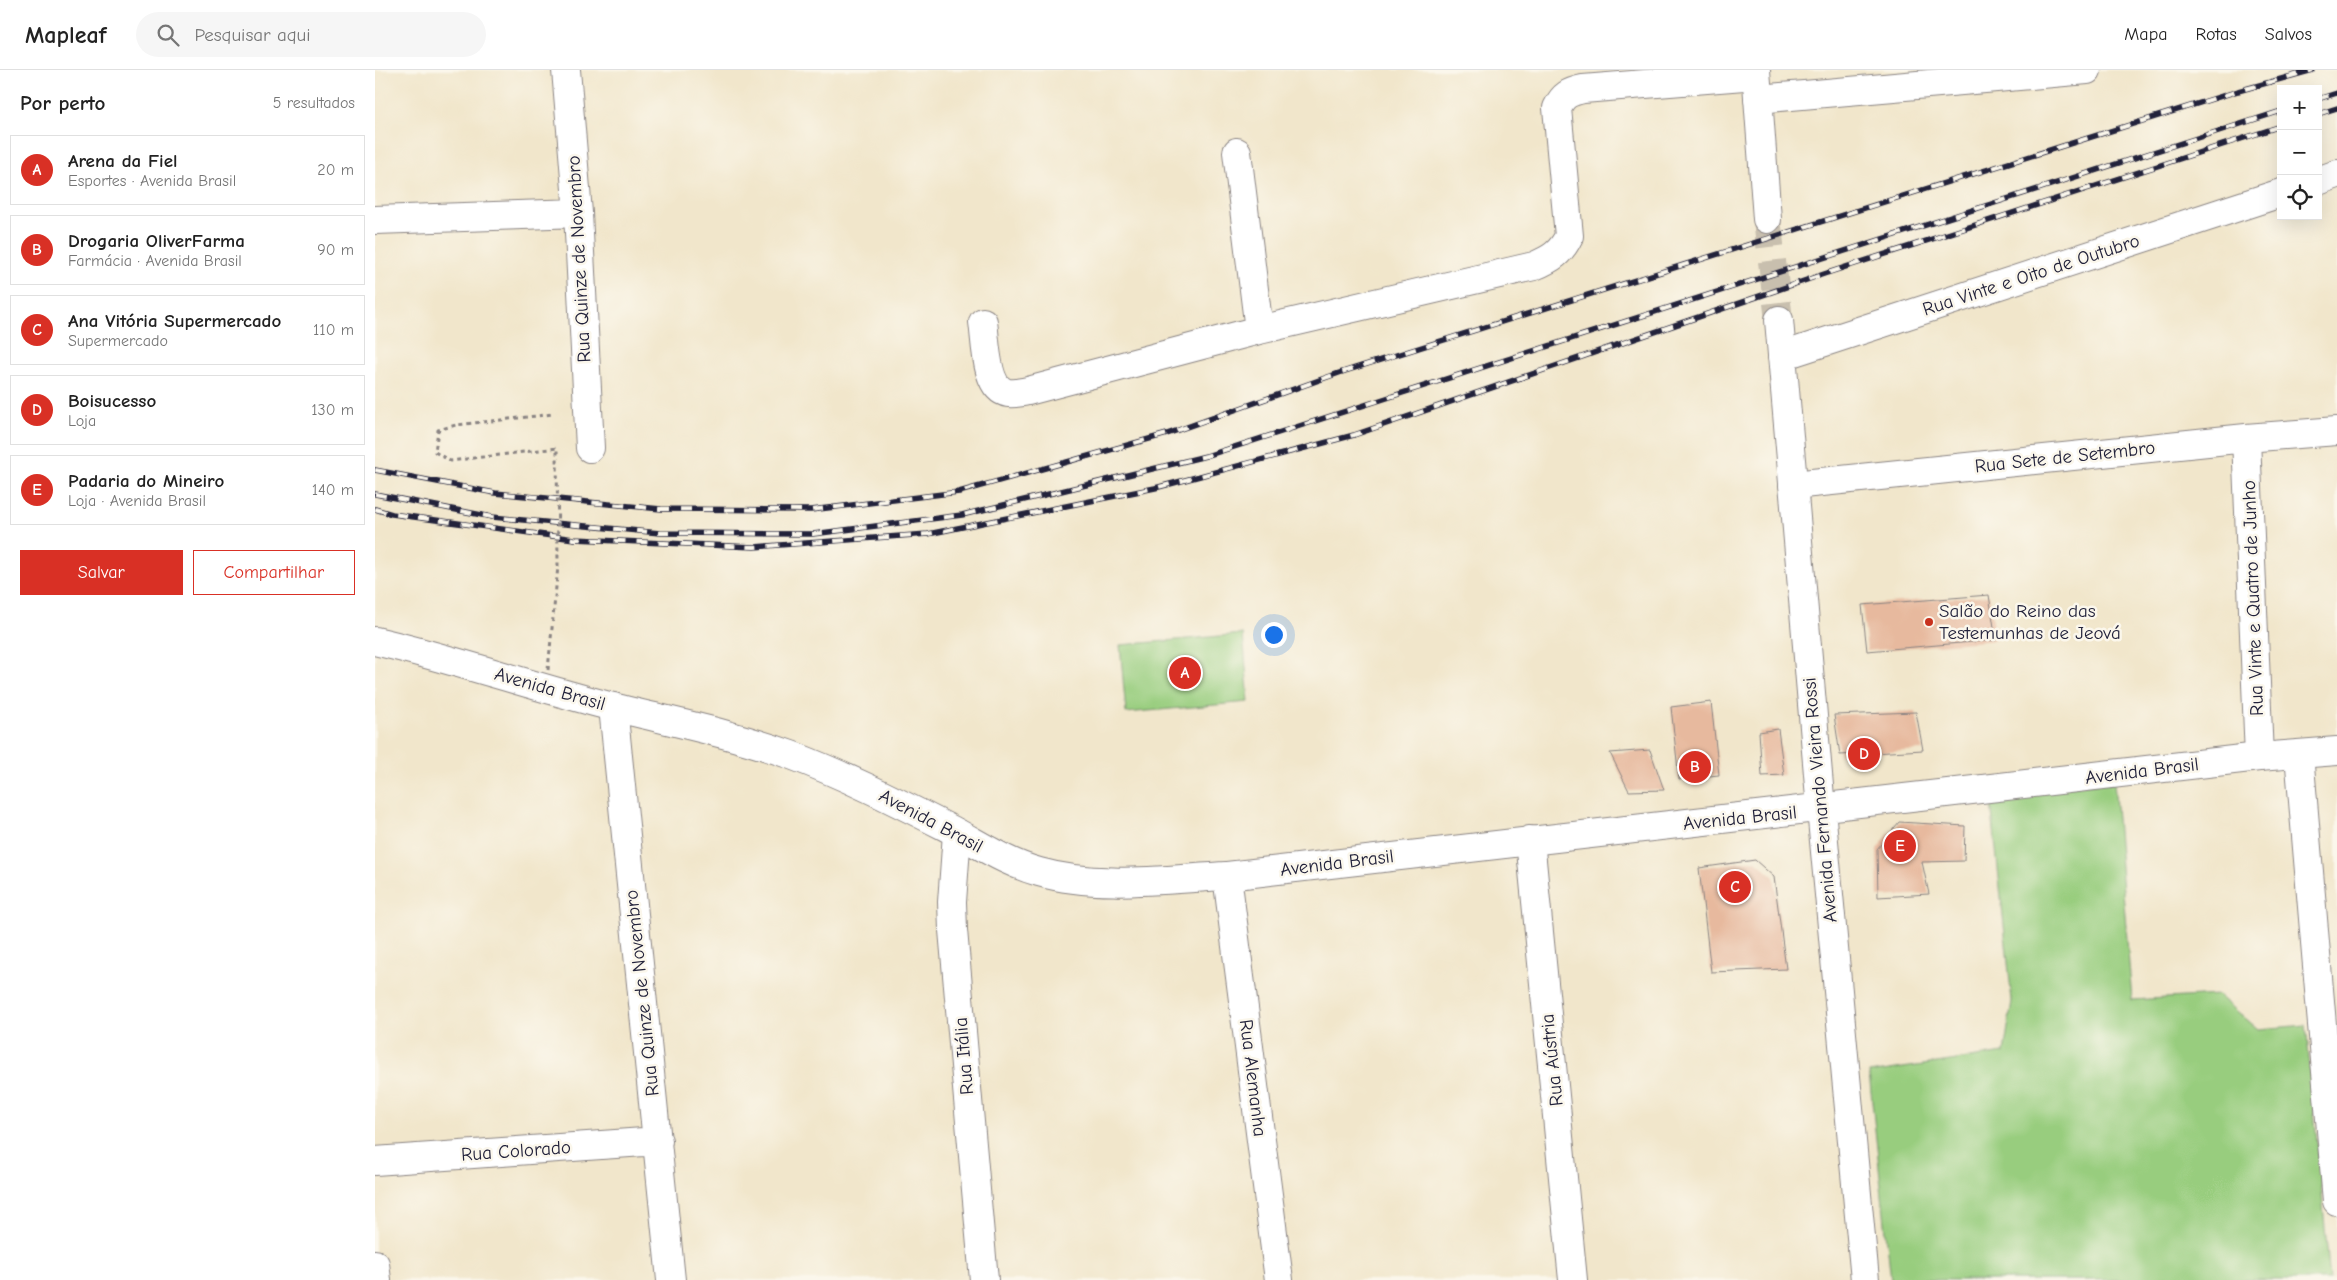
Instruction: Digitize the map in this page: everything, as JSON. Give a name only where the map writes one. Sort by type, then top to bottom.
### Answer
[{"type":"street","name":"Rua Quinze de Novembro","points":[[566,70],[578,213],[590,448]]},
{"type":"street","points":[[983,322],[991,378],[996,388],[1007,393],[1028,391],[1259,330],[1534,266],[1549,260],[1562,250],[1569,236],[1557,108],[1561,98],[1569,92],[1583,89],[1757,81],[2087,70]]},
{"type":"street","points":[[1757,81],[1767,219]]},
{"type":"street","points":[[1237,152],[1259,330]]},
{"type":"street","points":[[2322,180],[2337,174]]},
{"type":"street","name":"Rua Vinte e Oito de Outubro","points":[[1782,356],[2277,194]]},
{"type":"street","points":[[375,220],[578,213]]},
{"type":"street","name":"Avenida Fernando Vieira Rossi","points":[[1779,320],[1821,809],[1865,1280]]},
{"type":"street","name":"Rua Sete de Setembro","points":[[1793,485],[2246,438],[2337,431]]},
{"type":"street","name":"Rua Vinte e Quatro de Junho","points":[[2246,438],[2259,757]]},
{"type":"street","name":"Avenida Brasil","points":[[375,641],[613,707],[756,742],[806,761],[882,795],[957,833],[1009,863],[1041,873],[1078,880],[1138,881],[1227,876],[2259,757],[2337,751]]},
{"type":"street","name":"Rua Quinze de Novembro","points":[[613,707],[671,1280]]},
{"type":"street","points":[[2299,754],[2335,1131],[2337,1202]]},
{"type":"street","name":"Rua Itália","points":[[957,833],[952,902],[953,930],[984,1280]]},
{"type":"street","name":"Rua Aústria","points":[[1530,840],[1573,1280]]},
{"type":"street","name":"Rua Alemanha","points":[[1227,876],[1279,1280]]},
{"type":"street","name":"Rua Colorado","points":[[375,1161],[658,1141]]},
{"type":"street","points":[[375,1264],[377,1280]]},
{"type":"path","points":[[548,670],[558,566],[557,448],[450,461],[435,452],[438,430],[456,425],[554,414]]},
{"type":"green space","points":[[1243,634],[1249,702],[1126,713],[1120,645]]},
{"type":"green space","points":[[2114,782],[2132,1000],[2218,995],[2258,1029],[2306,1025],[2330,1280],[1891,1280],[1869,1073],[2004,1053],[2012,1001],[1990,793]]},
{"type":"building","name":"Salão do Reino das Testemunhas de Jeová","points":[[1989,595],[1996,640],[1867,651],[1862,605]]},
{"type":"building","points":[[1711,702],[1719,775],[1679,779],[1671,707]]},
{"type":"building","points":[[1916,712],[1923,750],[1840,755],[1834,715]]},
{"type":"building","points":[[1778,729],[1784,775],[1762,776],[1759,732]]},
{"type":"building","points":[[1650,750],[1664,790],[1629,791],[1610,753]]},
{"type":"building","points":[[1899,822],[1965,826],[1964,861],[1922,862],[1929,894],[1878,897],[1877,849]]},
{"type":"building","points":[[1755,860],[1774,877],[1786,969],[1711,972],[1699,868]]},
{"type":"tunnel","points":[[1767,219],[1779,320]]},
{"type":"railway","points":[[375,470],[495,493],[661,509],[811,510],[959,492],[1167,434],[1339,373],[2238,91],[2313,70]]},
{"type":"railway","points":[[2322,98],[2337,93]]},
{"type":"railway","points":[[2322,113],[2337,108]]},
{"type":"railway","points":[[375,494],[492,517],[660,533],[813,534],[962,515],[1206,456],[2277,112]]},
{"type":"railway","points":[[375,509],[392,514],[574,539],[754,547],[928,534],[1155,488],[1354,435],[1824,274],[2277,127]]},
{"type":"place","name":"Salão do Reino das Testemunhas de Jeová","points":[[1929,622]]},
{"type":"place","name":"Arena da Fiel","points":[[1185,673]]},
{"type":"place","name":"Boisucesso","points":[[1864,754]]},
{"type":"place","name":"Drogaria OliverFarma","points":[[1695,767]]},
{"type":"place","name":"Padaria do Mineiro","points":[[1900,846]]},
{"type":"place","name":"Ana Vitória Supermercado","points":[[1735,887]]}]
